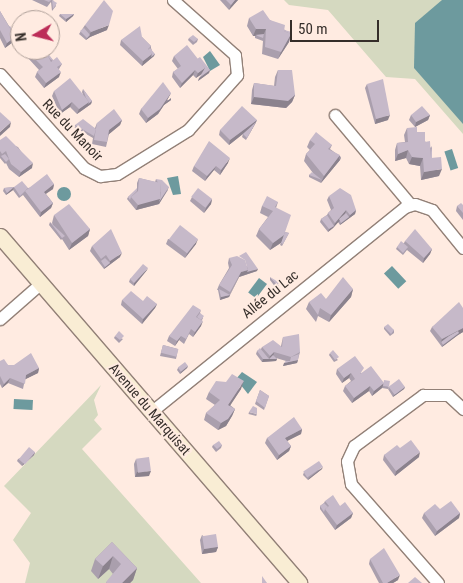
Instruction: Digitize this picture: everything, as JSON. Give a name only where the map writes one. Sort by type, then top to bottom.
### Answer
[{"type":"main road","name":"Avenue du Marquisat","points":[[0,236],[299,583]]},
{"type":"street","name":"Rue du Manoir","points":[[0,74],[84,168],[100,176],[117,174],[188,130],[237,75],[238,63],[229,47],[173,0]]},
{"type":"street","points":[[335,115],[410,204],[432,210],[463,248]]},
{"type":"street","name":"Allée du Lac","points":[[152,411],[410,204]]},
{"type":"street","points":[[0,319],[41,283]]},
{"type":"street","points":[[438,583],[351,484],[347,461],[354,446],[423,395],[448,395],[463,409]]},
{"type":"green space","points":[[284,0],[463,0],[463,134],[415,79],[386,77],[328,10],[289,5]]},
{"type":"green space","points":[[101,385],[94,400],[98,415],[94,420],[102,429],[82,449],[201,583],[25,583],[30,563],[13,540],[31,513],[4,486]]},
{"type":"water","points":[[442,0],[463,0],[463,124],[414,68],[415,23]]},
{"type":"water","points":[[210,51],[220,65],[210,71],[203,57]]},
{"type":"water","points":[[452,149],[458,168],[451,170],[444,151]]},
{"type":"water","points":[[178,176],[181,194],[173,195],[167,178]]},
{"type":"water","points":[[61,187],[67,187],[71,194],[67,201],[61,201],[57,197],[57,191]]},
{"type":"water","points":[[392,266],[406,281],[398,289],[384,274]]},
{"type":"water","points":[[259,278],[267,284],[256,298],[248,292]]},
{"type":"water","points":[[242,372],[257,382],[248,394],[236,379]]},
{"type":"water","points":[[14,399],[33,400],[32,410],[13,409]]},
{"type":"building","points":[[52,0],[57,3],[53,9]]},
{"type":"building","points":[[104,0],[113,11],[109,25],[91,32],[85,25]]},
{"type":"building","points":[[226,0],[235,0],[231,5]]},
{"type":"building","points":[[263,10],[270,20],[285,25],[284,31],[291,34],[281,52],[265,47],[266,29],[256,29],[249,18]]},
{"type":"building","points":[[0,11],[10,28],[10,41],[7,43],[0,30]]},
{"type":"building","points":[[60,14],[74,14],[66,19]]},
{"type":"building","points":[[140,26],[142,37],[151,46],[148,49],[152,54],[143,61],[121,40]]},
{"type":"building","points":[[84,28],[90,35],[87,38],[80,31]]},
{"type":"building","points":[[264,34],[263,38],[255,35]]},
{"type":"building","points":[[193,35],[198,39],[194,42],[189,38]]},
{"type":"building","points":[[187,45],[205,68],[198,73],[195,70],[182,83],[173,72],[181,66],[174,56]]},
{"type":"building","points":[[150,48],[155,54],[151,57],[152,54],[148,50]]},
{"type":"building","points":[[200,57],[210,70],[199,78],[205,68],[197,59]]},
{"type":"building","points":[[36,60],[50,60],[51,62],[59,60],[62,64],[57,67],[61,72],[46,83],[37,72],[43,67]]},
{"type":"building","points":[[278,70],[292,70],[295,95],[288,101],[254,97],[254,83],[276,86]]},
{"type":"building","points":[[70,78],[89,102],[79,109],[72,102],[62,110],[54,91]]},
{"type":"building","points":[[383,79],[390,115],[376,119],[367,84]]},
{"type":"building","points":[[163,82],[171,93],[160,109],[148,118],[141,109]]},
{"type":"building","points":[[83,89],[92,101],[88,104],[89,102]]},
{"type":"building","points":[[242,106],[257,120],[230,140],[220,130]]},
{"type":"building","points":[[422,106],[430,115],[416,122],[411,115]]},
{"type":"building","points":[[114,109],[122,120],[109,130],[107,142],[94,140],[97,123]]},
{"type":"building","points":[[0,112],[11,122],[0,132]]},
{"type":"building","points":[[83,119],[96,129],[94,136],[75,125]]},
{"type":"building","points":[[256,122],[247,138],[243,134]]},
{"type":"building","points":[[417,127],[417,132],[425,132],[425,142],[430,141],[431,158],[441,157],[442,169],[424,172],[423,158],[412,157],[408,150],[398,154],[397,143],[408,142],[407,128]]},
{"type":"building","points":[[316,132],[332,145],[328,149],[340,155],[324,176],[306,154],[315,144],[310,140]]},
{"type":"building","points":[[6,136],[33,163],[21,172],[11,164],[6,151],[2,154],[0,151],[0,140]]},
{"type":"building","points":[[209,141],[230,158],[221,170],[216,166],[207,176],[194,166]]},
{"type":"building","points":[[5,154],[9,159],[6,162],[1,156]]},
{"type":"building","points":[[312,172],[322,180],[309,175]]},
{"type":"building","points":[[47,174],[54,184],[44,192],[53,203],[41,212],[25,191]]},
{"type":"building","points":[[139,178],[161,183],[160,199],[138,205],[131,197],[138,191]]},
{"type":"building","points":[[156,179],[162,180],[169,187],[159,202],[161,183],[158,183]]},
{"type":"building","points":[[22,181],[28,188],[20,196],[14,187]]},
{"type":"building","points":[[14,187],[7,193],[4,188]]},
{"type":"building","points":[[137,188],[137,191],[130,200],[128,197]]},
{"type":"building","points":[[198,188],[212,199],[205,208],[191,197]]},
{"type":"building","points":[[340,188],[351,195],[356,210],[350,215],[346,210],[335,223],[328,213],[334,208],[329,196]]},
{"type":"building","points":[[267,196],[278,202],[275,207],[291,215],[284,235],[273,243],[259,229],[273,211],[262,206]]},
{"type":"building","points":[[461,203],[463,205],[463,213],[457,206]]},
{"type":"building","points":[[69,204],[90,229],[72,243],[54,215]]},
{"type":"building","points":[[346,213],[349,217],[341,223],[339,219]]},
{"type":"building","points":[[327,215],[334,226],[329,229],[321,219]]},
{"type":"building","points":[[50,222],[65,236],[62,238]]},
{"type":"building","points":[[180,225],[198,239],[187,253],[169,239]]},
{"type":"building","points":[[111,229],[122,253],[110,261],[106,255],[101,259],[92,246]]},
{"type":"building","points":[[415,229],[432,249],[424,258],[405,241]]},
{"type":"building","points":[[285,232],[289,233],[283,244],[281,243]]},
{"type":"building","points":[[401,241],[408,247],[403,253],[397,247]]},
{"type":"building","points":[[246,252],[258,269],[247,272],[245,260],[239,256]]},
{"type":"building","points":[[237,256],[245,260],[248,270],[241,272],[230,292],[219,285],[232,265],[229,258]]},
{"type":"building","points":[[105,258],[110,263],[105,267],[101,261]]},
{"type":"building","points":[[143,264],[148,268],[134,283],[130,279]]},
{"type":"building","points":[[270,277],[280,283],[277,285]]},
{"type":"building","points":[[343,277],[353,289],[331,315],[320,308],[318,315],[309,302],[321,293],[326,299]]},
{"type":"building","points":[[219,289],[230,295],[221,297]]},
{"type":"building","points":[[131,291],[143,301],[147,296],[157,304],[143,319],[122,300]]},
{"type":"building","points":[[459,302],[463,308],[463,328],[442,339],[432,327]]},
{"type":"building","points":[[193,305],[201,310],[196,317],[203,321],[195,332],[191,329],[186,339],[181,336],[177,341],[169,336]]},
{"type":"building","points":[[200,313],[204,316],[201,320],[197,317]]},
{"type":"building","points":[[388,324],[394,330],[391,334],[384,327]]},
{"type":"building","points":[[119,331],[124,336],[120,340],[115,336]]},
{"type":"building","points":[[458,331],[459,333],[443,345],[441,342]]},
{"type":"building","points":[[299,334],[300,352],[291,357],[274,352],[270,356],[262,347],[273,340],[282,347],[283,337]]},
{"type":"building","points":[[163,345],[178,349],[176,357],[161,353]]},
{"type":"building","points":[[260,348],[269,359],[263,359],[257,351]]},
{"type":"building","points":[[333,350],[339,357],[335,360],[330,353]]},
{"type":"building","points":[[31,353],[39,368],[26,375],[25,384],[10,378],[4,384],[0,376],[0,361],[4,359],[8,365],[14,365]]},
{"type":"building","points":[[299,354],[298,360],[284,363],[290,361],[291,357]]},
{"type":"building","points":[[273,355],[277,359],[269,359]]},
{"type":"building","points":[[355,356],[364,368],[360,374],[371,366],[384,383],[374,391],[370,386],[354,398],[345,386],[355,379],[351,373],[344,378],[337,369]]},
{"type":"building","points":[[185,362],[188,366],[181,371],[178,367]]},
{"type":"building","points":[[232,374],[244,381],[228,405],[235,409],[228,419],[221,423],[206,413],[220,400],[209,392],[216,381],[226,382]]},
{"type":"building","points":[[399,379],[405,387],[395,395],[389,387]]},
{"type":"building","points":[[384,380],[390,381],[389,387],[383,386]]},
{"type":"building","points":[[260,390],[269,396],[265,408],[256,401]]},
{"type":"building","points":[[253,406],[257,408],[257,414],[249,412]]},
{"type":"building","points":[[294,417],[302,429],[285,438],[291,446],[279,455],[267,438]]},
{"type":"building","points":[[411,440],[420,452],[396,471],[384,455],[397,445],[400,448]]},
{"type":"building","points":[[219,441],[222,445],[217,449],[213,445]]},
{"type":"building","points":[[29,447],[35,452],[25,464],[19,459]]},
{"type":"building","points":[[149,457],[151,471],[138,473],[136,459]]},
{"type":"building","points":[[319,461],[323,467],[307,477],[303,472]]},
{"type":"building","points":[[333,495],[340,506],[345,502],[353,513],[337,525],[325,509],[329,506],[325,501]]},
{"type":"building","points":[[451,501],[460,513],[437,531],[424,513],[435,504],[440,509]]},
{"type":"building","points":[[324,503],[328,507],[324,512],[320,506]]},
{"type":"building","points":[[216,534],[218,547],[204,549],[202,536]]},
{"type":"building","points":[[112,542],[137,568],[122,583],[106,582],[121,564],[113,556],[103,566],[95,559]]},
{"type":"building","points":[[384,548],[400,575],[387,583],[383,583],[370,559]]},
{"type":"building","points":[[262,576],[267,583],[262,583]]},
{"type":"building","points":[[415,577],[422,583],[408,583]]}]
